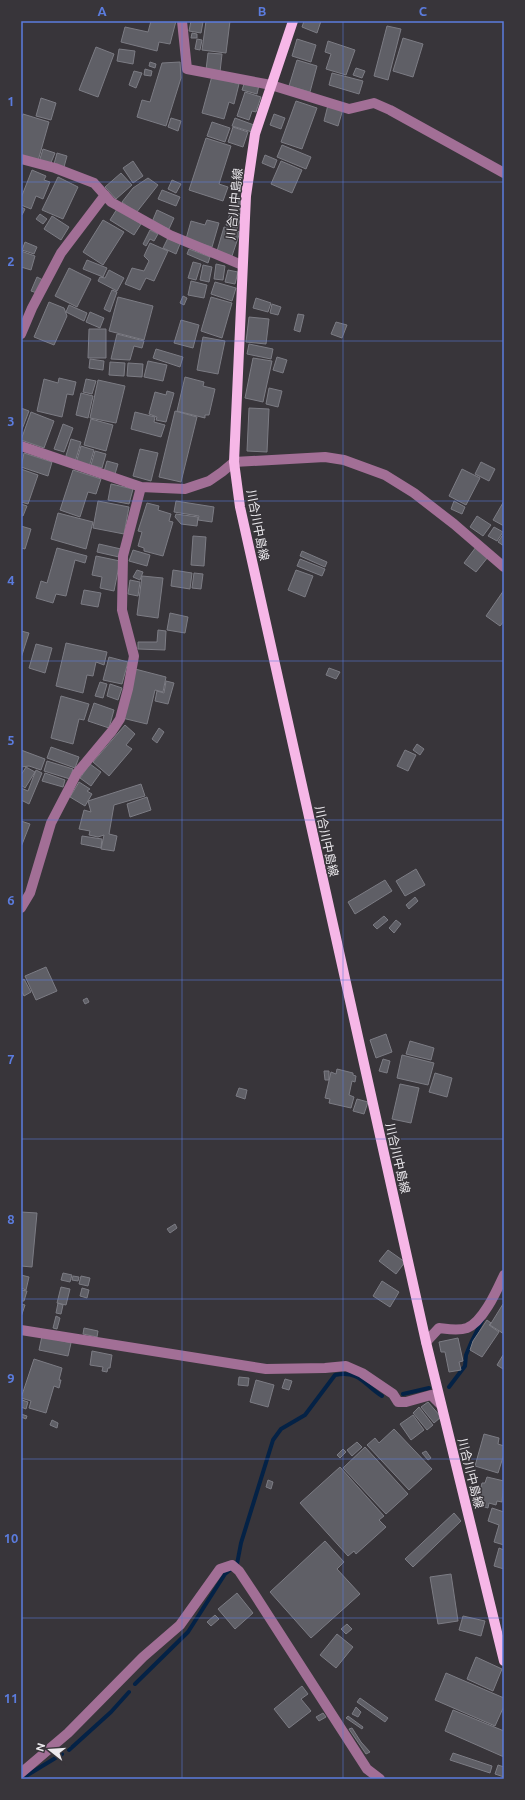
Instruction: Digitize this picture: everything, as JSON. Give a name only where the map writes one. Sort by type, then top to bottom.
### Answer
[{"type":"main road","name":"川合川中島線","points":[[293,21],[255,134],[246,196],[234,462],[240,507],[426,1342],[504,1661]]},
{"type":"street","points":[[182,21],[187,69],[271,85],[349,109],[374,103],[390,110],[504,173]]},
{"type":"street","points":[[21,159],[55,168],[94,183],[111,202],[170,235],[242,265]]},
{"type":"street","points":[[21,334],[32,308],[61,253],[105,195]]},
{"type":"street","points":[[21,446],[141,487],[185,489],[209,481],[234,462],[325,458],[344,460],[384,475],[426,502],[504,567]]},
{"type":"street","points":[[21,908],[30,893],[50,823],[77,773],[112,731],[120,719],[124,706],[134,656],[122,610],[123,556],[141,487]]},
{"type":"street","points":[[426,1342],[439,1328],[458,1330],[468,1328],[485,1312],[504,1275]]},
{"type":"street","points":[[21,1330],[266,1369],[325,1368],[346,1366],[362,1373],[393,1394],[398,1402],[406,1402],[431,1395],[441,1405]]},
{"type":"street","points":[[21,1773],[68,1733],[143,1657],[180,1625],[220,1569],[232,1565],[349,1743],[367,1769],[380,1779]]},
{"type":"building","points":[[151,21],[176,21],[170,44],[159,42],[157,51],[121,42],[125,27],[148,32]]},
{"type":"building","points":[[191,21],[203,22],[201,33],[189,31]]},
{"type":"building","points":[[206,21],[230,21],[226,53],[202,50]]},
{"type":"building","points":[[304,21],[321,21],[317,33],[302,27]]},
{"type":"building","points":[[387,26],[401,29],[388,80],[374,76]]},
{"type":"building","points":[[192,33],[197,34],[197,38],[191,38]]},
{"type":"building","points":[[403,38],[423,44],[413,77],[393,71]]},
{"type":"building","points":[[197,39],[202,40],[200,50],[195,49]]},
{"type":"building","points":[[297,39],[316,45],[311,62],[292,56]]},
{"type":"building","points":[[328,41],[355,50],[346,75],[326,69],[331,54],[325,52]]},
{"type":"building","points":[[96,47],[114,54],[98,97],[79,90]]},
{"type":"building","points":[[119,49],[135,51],[133,64],[117,61]]},
{"type":"building","points":[[208,53],[222,54],[220,72],[206,70]]},
{"type":"building","points":[[297,60],[317,66],[310,92],[289,86]]},
{"type":"building","points":[[150,62],[156,64],[155,68],[149,66]]},
{"type":"building","points":[[180,62],[181,78],[166,126],[137,117],[142,100],[150,102],[162,63]]},
{"type":"building","points":[[356,68],[365,71],[362,78],[353,75]]},
{"type":"building","points":[[145,69],[152,71],[151,76],[144,75]]},
{"type":"building","points":[[134,71],[142,73],[136,88],[129,85]]},
{"type":"building","points":[[332,73],[363,81],[359,94],[329,85]]},
{"type":"building","points":[[212,76],[239,84],[234,104],[229,102],[224,119],[202,113]]},
{"type":"building","points":[[245,81],[259,85],[257,94],[242,90]]},
{"type":"building","points":[[245,92],[261,97],[256,112],[252,111],[249,120],[237,116]]},
{"type":"building","points":[[41,98],[56,103],[51,120],[36,116]]},
{"type":"building","points":[[296,101],[317,108],[302,149],[281,142]]},
{"type":"building","points":[[328,105],[343,109],[338,126],[324,121]]},
{"type":"building","points":[[23,114],[49,122],[38,161],[21,156],[21,121]]},
{"type":"building","points":[[274,114],[285,118],[281,129],[270,125]]},
{"type":"building","points":[[171,118],[181,121],[178,131],[168,127]]},
{"type":"building","points":[[235,118],[254,125],[252,132],[232,126]]},
{"type":"building","points":[[212,122],[230,128],[225,142],[207,136]]},
{"type":"building","points":[[233,127],[248,132],[243,147],[228,142]]},
{"type":"building","points":[[206,138],[231,146],[219,184],[228,187],[223,201],[189,190]]},
{"type":"building","points":[[282,145],[311,157],[306,169],[277,157]]},
{"type":"building","points":[[43,149],[55,153],[50,165],[39,162]]},
{"type":"building","points":[[57,153],[67,156],[64,167],[54,164]]},
{"type":"building","points":[[265,155],[277,160],[274,168],[262,163]]},
{"type":"building","points":[[133,161],[143,176],[133,183],[123,168]]},
{"type":"building","points":[[281,161],[302,170],[292,193],[271,184]]},
{"type":"building","points":[[32,170],[46,176],[44,180],[50,182],[43,199],[36,196],[31,209],[21,205],[21,198]]},
{"type":"building","points":[[121,173],[132,185],[116,199],[105,187]]},
{"type":"building","points":[[58,177],[78,187],[63,219],[42,210]]},
{"type":"building","points":[[148,178],[158,185],[136,213],[122,202],[133,188]]},
{"type":"building","points":[[172,180],[181,184],[176,193],[168,189]]},
{"type":"building","points":[[162,190],[180,197],[176,206],[158,199]]},
{"type":"building","points":[[236,196],[244,199],[240,210],[232,208]]},
{"type":"building","points":[[21,207],[25,209],[22,215],[21,214]]},
{"type":"building","points":[[117,209],[141,224],[134,235],[110,220]]},
{"type":"building","points":[[157,210],[174,218],[169,229],[152,222]]},
{"type":"building","points":[[231,211],[242,215],[237,229],[226,225]]},
{"type":"building","points":[[40,214],[47,219],[43,224],[36,219]]},
{"type":"building","points":[[52,216],[69,227],[61,240],[44,229]]},
{"type":"building","points":[[103,220],[124,232],[103,265],[83,252]]},
{"type":"building","points":[[207,220],[219,223],[212,247],[186,239],[191,221],[205,225]]},
{"type":"building","points":[[224,227],[240,232],[232,256],[217,251]]},
{"type":"building","points":[[150,230],[158,234],[154,241],[150,239],[146,246],[143,244]]},
{"type":"building","points":[[168,238],[180,244],[176,254],[163,248]]},
{"type":"building","points":[[25,242],[37,247],[34,254],[22,250]]},
{"type":"building","points":[[150,243],[168,251],[154,281],[146,278],[140,290],[125,284],[132,268],[144,271],[149,261],[144,256]]},
{"type":"building","points":[[189,249],[210,257],[208,263],[187,254]]},
{"type":"building","points":[[21,251],[35,256],[31,270],[21,267]]},
{"type":"building","points":[[87,260],[107,268],[103,277],[83,269]]},
{"type":"building","points":[[193,262],[201,264],[196,280],[188,278]]},
{"type":"building","points":[[216,264],[225,266],[223,280],[214,279]]},
{"type":"building","points":[[203,265],[212,267],[209,282],[200,280]]},
{"type":"building","points":[[69,268],[91,279],[77,307],[55,296]]},
{"type":"building","points":[[109,270],[124,278],[117,291],[98,281],[100,277],[105,278]]},
{"type":"building","points":[[228,270],[238,272],[235,284],[225,282]]},
{"type":"building","points":[[37,277],[43,280],[37,293],[31,291]]},
{"type":"building","points":[[191,281],[207,285],[204,298],[188,295]]},
{"type":"building","points":[[215,282],[236,288],[232,301],[211,294]]},
{"type":"building","points":[[112,290],[117,292],[110,312],[104,309]]},
{"type":"building","points":[[183,296],[187,298],[184,305],[180,303]]},
{"type":"building","points":[[118,297],[153,306],[144,340],[109,331]]},
{"type":"building","points":[[211,297],[232,303],[222,338],[201,331]]},
{"type":"building","points":[[256,298],[271,303],[268,312],[253,308]]},
{"type":"building","points":[[49,302],[64,308],[67,316],[54,345],[34,337]]},
{"type":"building","points":[[272,304],[281,307],[278,315],[270,313]]},
{"type":"building","points":[[69,305],[87,313],[84,321],[66,312]]},
{"type":"building","points":[[90,312],[104,318],[100,328],[86,322]]},
{"type":"building","points":[[298,314],[304,315],[300,332],[294,330]]},
{"type":"building","points":[[249,317],[269,319],[266,344],[246,342]]},
{"type":"building","points":[[181,320],[199,325],[193,348],[174,343]]},
{"type":"building","points":[[336,322],[347,325],[342,338],[331,334]]},
{"type":"building","points":[[89,329],[106,329],[106,358],[88,358]]},
{"type":"building","points":[[117,334],[144,341],[142,348],[134,346],[130,360],[111,359]]},
{"type":"building","points":[[203,337],[225,341],[218,374],[197,370]]},
{"type":"building","points":[[249,344],[273,349],[271,359],[247,354]]},
{"type":"building","points":[[156,349],[183,357],[180,367],[153,358]]},
{"type":"building","points":[[277,357],[287,360],[283,373],[273,370]]},
{"type":"building","points":[[253,358],[272,361],[263,402],[245,398]]},
{"type":"building","points":[[90,359],[104,361],[103,370],[89,368]]},
{"type":"building","points":[[148,361],[167,365],[163,381],[144,377]]},
{"type":"building","points":[[110,362],[125,363],[124,376],[109,375]]},
{"type":"building","points":[[128,363],[143,364],[142,377],[127,376]]},
{"type":"building","points":[[185,377],[204,382],[203,386],[215,389],[209,415],[205,415],[205,418],[177,411]]},
{"type":"building","points":[[59,378],[76,382],[73,395],[67,394],[62,417],[37,411],[44,379],[58,383]]},
{"type":"building","points":[[86,379],[96,381],[92,394],[83,392]]},
{"type":"building","points":[[98,380],[125,386],[116,423],[90,418]]},
{"type":"building","points":[[269,388],[282,391],[278,407],[266,404]]},
{"type":"building","points":[[167,391],[174,393],[166,422],[156,420],[157,417],[149,414],[155,392],[166,395]]},
{"type":"building","points":[[81,393],[93,396],[88,418],[76,415]]},
{"type":"building","points":[[21,408],[29,411],[21,432]]},
{"type":"building","points":[[249,408],[269,409],[267,452],[247,451]]},
{"type":"building","points":[[175,411],[197,417],[181,482],[159,477]]},
{"type":"building","points":[[31,412],[54,421],[44,448],[21,440]]},
{"type":"building","points":[[135,412],[155,417],[154,422],[165,425],[161,437],[131,429]]},
{"type":"building","points":[[91,419],[113,425],[106,451],[84,445]]},
{"type":"building","points":[[63,424],[73,428],[64,452],[54,449]]},
{"type":"building","points":[[71,439],[81,442],[75,462],[65,459]]},
{"type":"building","points":[[81,446],[94,450],[89,467],[76,463]]},
{"type":"building","points":[[140,449],[158,453],[151,481],[133,476]]},
{"type":"building","points":[[95,451],[106,454],[102,468],[91,465]]},
{"type":"building","points":[[24,453],[52,462],[48,476],[21,467]]},
{"type":"building","points":[[107,461],[118,464],[115,474],[104,471]]},
{"type":"building","points":[[481,462],[495,469],[489,481],[475,474]]},
{"type":"building","points":[[21,469],[38,475],[28,504],[21,502]]},
{"type":"building","points":[[462,469],[480,478],[466,505],[449,496]]},
{"type":"building","points":[[73,470],[101,479],[96,494],[88,492],[80,517],[60,510]]},
{"type":"building","points":[[111,484],[133,489],[129,504],[108,500]]},
{"type":"building","points":[[98,501],[129,507],[124,534],[93,528]]},
{"type":"building","points":[[176,501],[214,507],[212,522],[198,520],[199,516],[174,512]]},
{"type":"building","points":[[454,501],[465,507],[462,514],[451,509]]},
{"type":"building","points":[[504,501],[504,526],[493,520]]},
{"type":"building","points":[[147,503],[159,506],[158,510],[171,514],[169,521],[173,522],[163,556],[144,551],[144,548],[138,546],[142,532],[138,531]]},
{"type":"building","points":[[21,504],[27,506],[23,516],[21,515]]},
{"type":"building","points":[[58,513],[93,522],[86,549],[51,539]]},
{"type":"building","points":[[176,514],[198,517],[197,526],[181,524],[175,517]]},
{"type":"building","points":[[477,516],[491,525],[483,536],[470,527]]},
{"type":"building","points":[[21,526],[31,529],[25,549],[21,548]]},
{"type":"building","points":[[494,527],[503,532],[497,541],[488,536]]},
{"type":"building","points":[[504,533],[504,546],[498,542]]},
{"type":"building","points":[[193,536],[206,537],[204,566],[191,565]]},
{"type":"building","points":[[99,544],[121,549],[119,557],[97,552]]},
{"type":"building","points":[[476,547],[488,557],[476,572],[464,563]]},
{"type":"building","points":[[57,548],[87,556],[85,563],[75,560],[66,596],[56,594],[53,603],[36,598],[41,581],[47,583]]},
{"type":"building","points":[[133,550],[150,555],[147,566],[129,561]]},
{"type":"building","points":[[302,551],[327,562],[325,567],[300,556]]},
{"type":"building","points":[[96,556],[120,561],[114,591],[100,588],[102,577],[92,575]]},
{"type":"building","points":[[300,559],[325,569],[322,576],[297,566]]},
{"type":"building","points":[[137,570],[143,572],[140,580],[133,577]]},
{"type":"building","points":[[173,570],[192,573],[190,589],[171,586]]},
{"type":"building","points":[[296,570],[313,576],[305,597],[288,590]]},
{"type":"building","points":[[194,573],[203,574],[201,589],[192,588]]},
{"type":"building","points":[[142,576],[163,578],[158,618],[137,615]]},
{"type":"building","points":[[130,580],[140,582],[138,596],[128,594]]},
{"type":"building","points":[[84,590],[101,593],[98,607],[81,604]]},
{"type":"building","points":[[504,590],[504,621],[500,626],[486,616]]},
{"type":"building","points":[[170,613],[188,617],[185,633],[167,630]]},
{"type":"building","points":[[158,630],[166,631],[165,650],[138,649],[138,642],[157,642]]},
{"type":"building","points":[[21,631],[29,633],[21,658]]},
{"type":"building","points":[[66,643],[107,652],[104,665],[96,662],[93,676],[87,675],[83,693],[56,686]]},
{"type":"building","points":[[36,644],[52,648],[45,673],[29,668]]},
{"type":"building","points":[[109,657],[128,662],[122,684],[103,680]]},
{"type":"building","points":[[329,668],[340,672],[336,679],[326,675]]},
{"type":"building","points":[[135,669],[166,677],[163,692],[155,690],[147,724],[122,718]]},
{"type":"building","points":[[166,681],[174,683],[168,704],[155,701],[157,691],[164,693]]},
{"type":"building","points":[[100,682],[107,684],[103,698],[95,696]]},
{"type":"building","points":[[110,684],[122,688],[118,700],[107,696]]},
{"type":"building","points":[[61,696],[89,704],[84,720],[79,719],[73,744],[51,738]]},
{"type":"building","points":[[94,703],[114,710],[109,728],[88,721]]},
{"type":"building","points":[[125,725],[135,734],[126,745],[132,749],[109,776],[93,762]]},
{"type":"building","points":[[159,728],[164,732],[157,743],[152,739]]},
{"type":"building","points":[[417,744],[424,749],[420,755],[413,750]]},
{"type":"building","points":[[51,747],[79,757],[75,768],[47,758]]},
{"type":"building","points":[[21,750],[45,759],[41,770],[29,766],[21,767]]},
{"type":"building","points":[[405,750],[416,755],[408,771],[397,766]]},
{"type":"building","points":[[47,761],[73,769],[70,779],[44,771]]},
{"type":"building","points":[[90,764],[101,772],[91,786],[80,778]]},
{"type":"building","points":[[26,767],[35,772],[25,788],[21,785],[21,775]]},
{"type":"building","points":[[36,770],[42,773],[29,804],[21,800],[21,788],[28,791]]},
{"type":"building","points":[[45,773],[65,780],[63,787],[42,781]]},
{"type":"building","points":[[79,782],[90,789],[87,791],[92,794],[85,806],[70,797]]},
{"type":"building","points":[[141,784],[145,796],[114,805],[109,834],[117,836],[114,851],[101,849],[104,835],[98,837],[89,835],[90,831],[79,829],[84,810],[91,812],[88,801]]},
{"type":"building","points":[[147,797],[151,810],[130,817],[127,804]]},
{"type":"building","points":[[21,821],[30,824],[21,847]]},
{"type":"building","points":[[82,836],[102,839],[101,848],[81,844]]},
{"type":"building","points":[[416,869],[425,885],[405,896],[396,881]]},
{"type":"building","points":[[385,880],[392,891],[355,914],[348,902]]},
{"type":"building","points":[[415,897],[418,901],[409,909],[406,905]]},
{"type":"building","points":[[384,916],[388,920],[377,929],[373,925]]},
{"type":"building","points":[[396,920],[401,924],[394,933],[389,928]]},
{"type":"building","points":[[46,967],[57,991],[36,1000],[25,976]]},
{"type":"building","points":[[24,979],[31,992],[24,996],[21,990],[21,981]]},
{"type":"building","points":[[87,998],[89,1002],[85,1004],[83,1000]]},
{"type":"building","points":[[386,1034],[392,1052],[376,1058],[370,1040]]},
{"type":"building","points":[[410,1041],[434,1048],[431,1060],[406,1054]]},
{"type":"building","points":[[402,1055],[434,1063],[428,1085],[397,1078]]},
{"type":"building","points":[[383,1059],[390,1061],[387,1073],[379,1071]]},
{"type":"building","points":[[337,1069],[353,1073],[353,1075],[356,1076],[355,1082],[352,1081],[349,1095],[354,1097],[351,1108],[329,1103],[330,1099],[325,1098],[331,1072],[336,1074]]},
{"type":"building","points":[[324,1071],[329,1071],[329,1080],[325,1080]]},
{"type":"building","points":[[435,1073],[452,1078],[447,1097],[429,1092]]},
{"type":"building","points":[[400,1084],[419,1088],[411,1123],[392,1119]]},
{"type":"building","points":[[239,1088],[247,1090],[245,1099],[236,1096]]},
{"type":"building","points":[[357,1099],[368,1102],[364,1114],[353,1111]]},
{"type":"building","points":[[21,1212],[37,1213],[32,1267],[21,1266]]},
{"type":"building","points":[[175,1224],[177,1228],[170,1233],[167,1229]]},
{"type":"building","points":[[388,1250],[405,1262],[396,1274],[379,1261]]},
{"type":"building","points":[[63,1273],[72,1275],[70,1282],[61,1280]]},
{"type":"building","points":[[21,1275],[29,1277],[26,1290],[21,1288]]},
{"type":"building","points":[[73,1276],[79,1277],[78,1281],[72,1280]]},
{"type":"building","points":[[81,1276],[90,1278],[88,1286],[79,1284]]},
{"type":"building","points":[[382,1281],[399,1292],[390,1307],[373,1296]]},
{"type":"building","points":[[61,1287],[70,1289],[66,1305],[57,1303]]},
{"type":"building","points":[[82,1288],[89,1290],[87,1298],[80,1296]]},
{"type":"building","points":[[21,1290],[27,1291],[24,1301],[21,1301]]},
{"type":"building","points":[[58,1303],[63,1305],[61,1314],[56,1313]]},
{"type":"building","points":[[21,1304],[25,1305],[21,1317]]},
{"type":"building","points":[[504,1304],[504,1334],[490,1325]]},
{"type":"building","points":[[56,1316],[60,1318],[57,1329],[53,1328]]},
{"type":"building","points":[[487,1320],[491,1323],[489,1325],[499,1332],[482,1357],[470,1350],[473,1341]]},
{"type":"building","points":[[84,1328],[98,1331],[97,1337],[83,1334]]},
{"type":"building","points":[[42,1336],[71,1343],[68,1356],[39,1350]]},
{"type":"building","points":[[458,1338],[463,1361],[459,1362],[461,1370],[449,1372],[445,1352],[441,1352],[439,1342]]},
{"type":"building","points":[[92,1351],[112,1355],[110,1368],[108,1368],[107,1372],[102,1371],[103,1367],[90,1365]]},
{"type":"building","points":[[503,1355],[504,1366],[503,1369],[497,1365]]},
{"type":"building","points":[[34,1359],[62,1368],[59,1388],[54,1386],[46,1413],[29,1408],[31,1401],[21,1398]]},
{"type":"building","points":[[239,1377],[249,1378],[248,1386],[238,1385]]},
{"type":"building","points":[[285,1379],[292,1381],[289,1390],[282,1388]]},
{"type":"building","points":[[256,1380],[274,1385],[268,1407],[250,1402]]},
{"type":"building","points":[[22,1400],[28,1402],[26,1409],[21,1407]]},
{"type":"building","points":[[428,1402],[441,1417],[434,1423],[421,1407]]},
{"type":"building","points":[[419,1407],[433,1425],[427,1430],[413,1413]]},
{"type":"building","points":[[21,1414],[27,1416],[26,1419],[21,1417]]},
{"type":"building","points":[[413,1415],[424,1430],[411,1440],[400,1424]]},
{"type":"building","points":[[52,1420],[58,1423],[57,1428],[50,1425]]},
{"type":"building","points":[[394,1429],[432,1469],[409,1490],[367,1445],[375,1438],[379,1443]]},
{"type":"building","points":[[484,1434],[499,1438],[498,1444],[504,1446],[504,1454],[498,1473],[475,1466]]},
{"type":"building","points":[[357,1442],[362,1447],[352,1456],[347,1450]]},
{"type":"building","points":[[365,1447],[408,1494],[386,1514],[343,1468]]},
{"type":"building","points":[[343,1449],[346,1452],[340,1458],[337,1455]]},
{"type":"building","points":[[426,1451],[431,1458],[428,1460],[422,1453]]},
{"type":"building","points":[[340,1467],[384,1516],[379,1520],[386,1527],[356,1554],[354,1551],[348,1556],[300,1503]]},
{"type":"building","points":[[487,1477],[504,1481],[502,1502],[497,1501],[496,1505],[489,1503],[488,1508],[481,1506],[483,1499],[478,1498],[482,1483],[485,1483]]},
{"type":"building","points":[[268,1480],[273,1482],[271,1489],[266,1487]]},
{"type":"building","points":[[492,1508],[504,1512],[504,1545],[494,1542],[499,1525],[488,1521]]},
{"type":"building","points":[[454,1513],[461,1521],[413,1567],[405,1559]]},
{"type":"building","points":[[325,1541],[344,1562],[337,1569],[360,1594],[311,1638],[270,1592]]},
{"type":"building","points":[[499,1548],[504,1550],[504,1569],[494,1566]]},
{"type":"building","points":[[451,1574],[458,1621],[438,1624],[430,1577]]},
{"type":"building","points":[[237,1593],[253,1613],[235,1629],[218,1609]]},
{"type":"building","points":[[215,1615],[219,1619],[211,1626],[207,1622]]},
{"type":"building","points":[[463,1616],[485,1621],[481,1636],[459,1630]]},
{"type":"building","points":[[347,1624],[352,1629],[346,1634],[341,1629]]},
{"type":"building","points":[[337,1634],[353,1647],[336,1668],[320,1655]]},
{"type":"building","points":[[476,1657],[502,1669],[493,1691],[467,1679]]},
{"type":"building","points":[[446,1673],[504,1698],[504,1706],[495,1726],[435,1700]]},
{"type":"building","points":[[302,1686],[308,1694],[301,1699],[311,1711],[289,1728],[274,1709]]},
{"type":"building","points":[[360,1698],[388,1718],[385,1722],[357,1702]]},
{"type":"building","points":[[356,1707],[361,1712],[358,1717],[352,1714]]},
{"type":"building","points":[[453,1710],[504,1731],[504,1757],[445,1731]]},
{"type":"building","points":[[323,1713],[326,1717],[319,1721],[316,1717]]},
{"type":"building","points":[[348,1716],[363,1727],[362,1729],[346,1718]]},
{"type":"building","points":[[352,1728],[370,1752],[366,1754],[349,1729]]},
{"type":"building","points":[[453,1753],[492,1766],[490,1773],[450,1760]]},
{"type":"building","points":[[498,1765],[504,1767],[504,1777],[495,1774]]},
{"type":"waterway","points":[[449,1387],[465,1366],[466,1355],[483,1319]]},
{"type":"waterway","points":[[135,1684],[188,1632],[225,1574],[237,1564],[241,1543],[273,1440],[281,1429],[305,1415],[335,1375],[343,1374],[356,1377],[382,1396]]},
{"type":"waterway","points":[[403,1394],[429,1388]]},
{"type":"waterway","points":[[69,1750],[111,1712],[129,1692]]},
{"type":"waterway","points":[[21,1779],[62,1754]]}]
